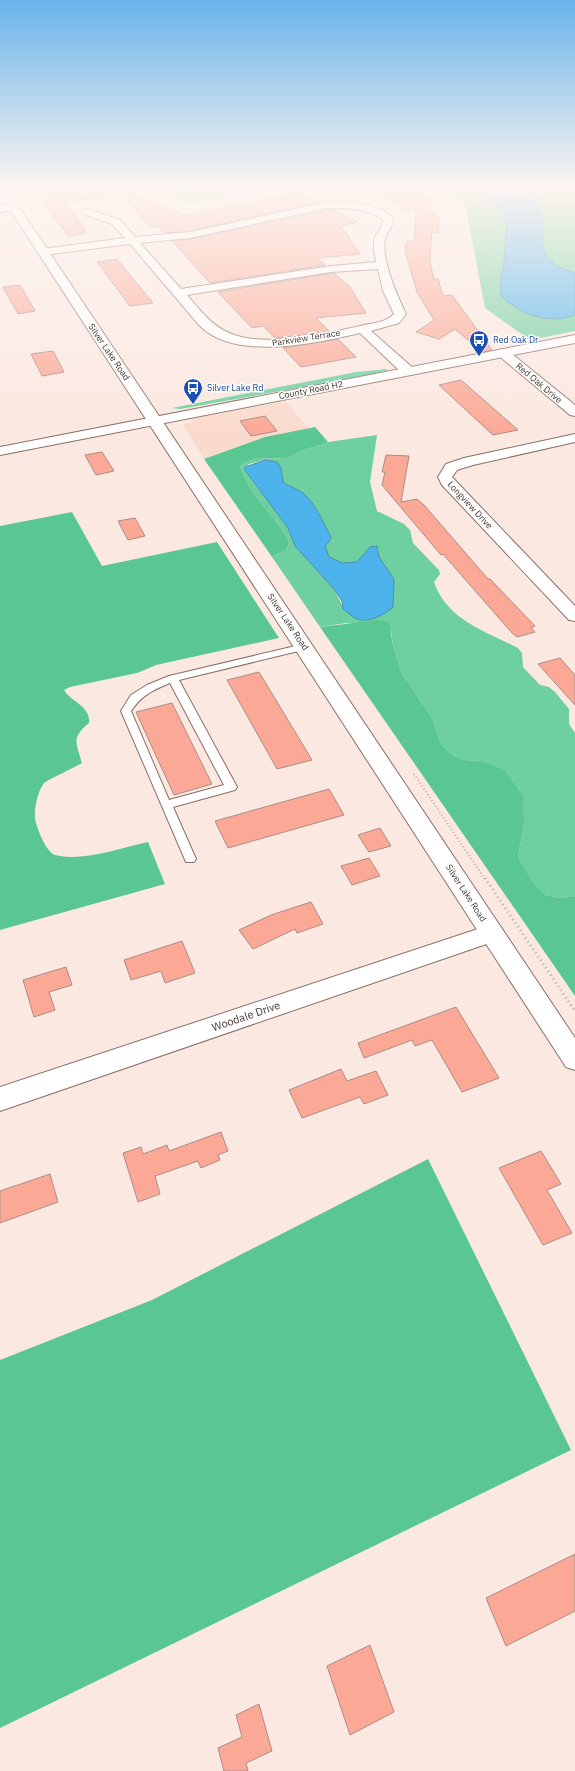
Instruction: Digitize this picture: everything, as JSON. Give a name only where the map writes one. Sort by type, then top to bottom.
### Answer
[{"type":"street","name":"Silver Lake Road","points":[[54,269],[575,1059]]},
{"type":"street","name":"Parkview Terrace","points":[[158,269],[213,332],[231,339],[264,344],[292,341],[362,329],[394,320],[400,314],[389,291],[384,269]]},
{"type":"street","points":[[179,293],[337,269]]},
{"type":"street","points":[[362,329],[408,371]]},
{"type":"street","name":"County Road H2","points":[[0,451],[575,339]]},
{"type":"street","name":"Red Oak Drive","points":[[503,353],[575,412]]},
{"type":"street","name":"Longview Drive","points":[[575,438],[469,461],[451,467],[445,477],[447,482],[575,616]]},
{"type":"street","name":"Woodale Drive","points":[[0,1099],[493,933]]},
{"type":"lane","points":[[190,859],[126,711],[134,697],[151,687],[173,678],[304,647]]},
{"type":"lane","points":[[166,805],[231,787],[173,678]]},
{"type":"path","points":[[484,269],[483,270],[491,286],[492,300],[501,309],[514,316],[541,323],[564,325]]},
{"type":"shaded area","points":[[285,401],[309,429],[265,437],[204,459],[183,424],[193,422],[192,419]]},
{"type":"green space","points":[[478,269],[575,269],[575,331],[530,340],[485,308]]},
{"type":"green space","points":[[388,370],[386,371],[359,377],[180,409],[172,408],[356,372]]},
{"type":"green space","points":[[315,427],[328,442],[304,450],[293,456],[250,460],[240,466],[249,486],[277,523],[289,542],[287,549],[272,557],[204,459],[265,437]]},
{"type":"green space","points":[[377,435],[370,482],[377,511],[404,524],[410,530],[413,543],[439,570],[440,574],[434,582],[440,595],[448,606],[468,623],[518,648],[522,653],[523,667],[540,685],[549,687],[555,692],[569,709],[569,724],[575,733],[575,896],[562,898],[545,895],[532,880],[518,857],[524,823],[481,761],[463,760],[451,754],[441,744],[432,718],[402,673],[393,646],[391,631],[361,623],[346,623],[320,627],[272,557],[287,549],[289,542],[277,523],[249,486],[240,466],[250,460],[293,456],[304,450],[328,442]],"holes":[[[266,460],[277,462],[281,468],[283,482],[304,494],[319,514],[331,537],[325,546],[329,557],[342,563],[358,562],[370,547],[378,548],[379,557],[394,579],[382,615],[367,620],[359,620],[342,605],[334,589],[295,546],[288,528],[245,470],[245,467],[249,464]]]},
{"type":"green space","points":[[72,512],[102,566],[217,542],[279,638],[156,665],[137,673],[70,687],[64,690],[71,698],[84,708],[89,717],[89,723],[79,733],[76,741],[82,763],[44,783],[40,790],[36,805],[35,818],[42,839],[52,853],[66,857],[89,856],[148,842],[165,884],[0,930],[0,526]]},
{"type":"green space","points":[[378,620],[389,622],[393,646],[402,673],[432,718],[441,744],[451,754],[463,760],[481,761],[504,770],[523,796],[524,823],[518,857],[532,880],[545,895],[562,898],[575,896],[575,996],[320,627]]},
{"type":"green space","points":[[428,1159],[571,1450],[0,1728],[0,1360],[152,1300]]},
{"type":"water","points":[[503,269],[564,269],[575,273],[575,315],[555,319],[526,313],[509,303],[501,296]]},
{"type":"water","points":[[266,460],[277,462],[281,468],[283,482],[302,492],[316,508],[331,537],[325,546],[329,557],[342,563],[357,562],[370,547],[377,546],[379,557],[394,579],[393,607],[381,615],[366,620],[357,619],[343,609],[342,601],[334,589],[295,546],[288,528],[245,470],[245,467]]},
{"type":"building","points":[[102,269],[125,269],[153,303],[130,306]]},
{"type":"building","points":[[197,269],[302,269],[210,283]]},
{"type":"building","points":[[410,269],[431,269],[434,279],[438,279],[443,296],[452,295],[492,350],[482,352],[455,329],[439,339],[416,332],[434,320],[417,292]]},
{"type":"building","points":[[334,273],[350,287],[366,313],[316,318],[329,331],[311,334],[275,338],[263,326],[252,328],[218,292]]},
{"type":"building","points":[[20,285],[35,311],[18,314],[3,287]]},
{"type":"building","points":[[338,339],[356,357],[301,367],[283,348]]},
{"type":"building","points":[[53,351],[64,372],[42,376],[31,354]]},
{"type":"building","points":[[461,380],[518,430],[493,435],[439,385]]},
{"type":"building","points":[[265,416],[277,431],[251,436],[240,421]]},
{"type":"building","points":[[102,452],[114,471],[96,475],[85,455]]},
{"type":"building","points":[[386,455],[409,456],[401,502],[417,499],[424,505],[488,579],[490,579],[535,626],[531,628],[535,632],[517,637],[512,633],[443,554],[441,555],[382,485],[385,472],[382,472]]},
{"type":"building","points":[[135,518],[145,536],[128,540],[118,521]]},
{"type":"building","points":[[560,658],[575,675],[575,705],[538,664]]},
{"type":"building","points":[[259,672],[312,760],[277,769],[227,680]]},
{"type":"building","points":[[172,703],[212,784],[174,795],[136,712]]},
{"type":"building","points":[[329,789],[344,815],[228,848],[215,821]]},
{"type":"building","points":[[380,828],[391,846],[369,852],[358,835]]},
{"type":"building","points":[[369,858],[380,876],[352,885],[341,866]]},
{"type":"building","points":[[311,902],[323,924],[297,933],[295,929],[253,949],[239,930],[271,915]]},
{"type":"building","points":[[182,941],[195,973],[165,983],[161,971],[131,980],[124,960]]},
{"type":"building","points":[[66,967],[72,985],[49,992],[55,1010],[34,1017],[23,980]]},
{"type":"building","points":[[456,1007],[499,1078],[462,1092],[432,1040],[415,1046],[412,1040],[364,1058],[358,1043]]},
{"type":"building","points":[[341,1069],[347,1081],[376,1071],[388,1095],[364,1104],[360,1097],[302,1118],[289,1090]]},
{"type":"building","points":[[221,1132],[228,1151],[218,1155],[220,1160],[201,1168],[198,1161],[155,1176],[160,1194],[138,1202],[123,1153],[141,1147],[143,1154],[167,1145],[169,1151]]},
{"type":"building","points":[[541,1151],[561,1184],[547,1190],[572,1233],[543,1245],[499,1168]]},
{"type":"building","points":[[50,1174],[58,1202],[0,1223],[0,1191]]},
{"type":"building","points":[[575,1554],[575,1611],[506,1646],[486,1598]]},
{"type":"building","points":[[370,1645],[394,1712],[350,1735],[327,1666]]},
{"type":"building","points":[[259,1704],[272,1751],[246,1763],[248,1771],[224,1771],[218,1748],[242,1737],[236,1715]]},
{"type":"place","name":"Red Oak Dr","points":[[479,357]]},
{"type":"place","name":"Silver Lake Rd","points":[[193,405]]}]
